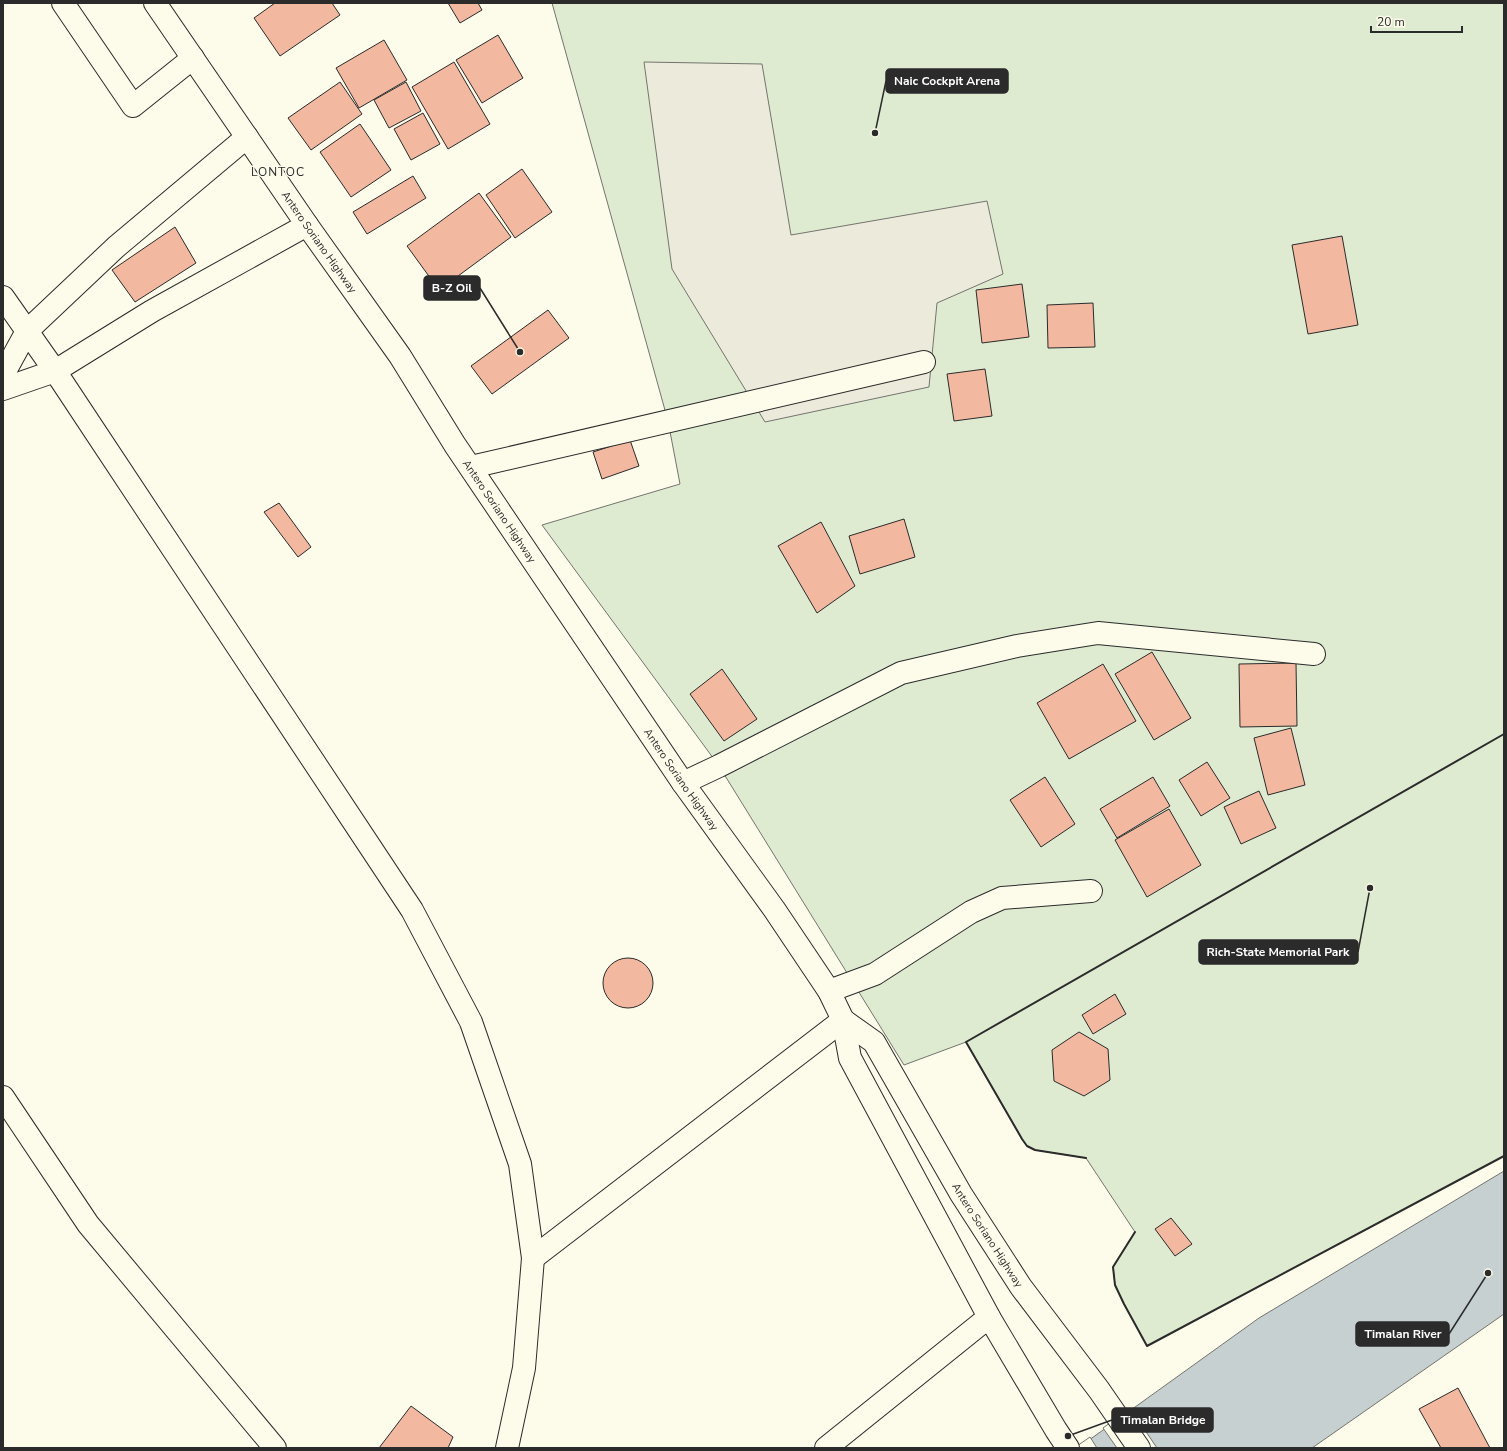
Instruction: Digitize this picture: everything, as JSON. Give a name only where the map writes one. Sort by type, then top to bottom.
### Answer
[{"type":"street","points":[[63,3],[133,106],[193,58]]},
{"type":"street","name":"Antero Soriano Highway","points":[[155,3],[307,225],[400,356],[455,445],[683,783],[774,909],[829,991],[843,1020],[850,1058],[989,1317],[1062,1439]]},
{"type":"street","points":[[3,375],[27,331],[116,247],[247,138]]},
{"type":"street","points":[[3,390],[55,371],[152,311],[307,225]]},
{"type":"street","points":[[3,297],[55,371],[412,910],[471,1022],[518,1156],[533,1258],[524,1368],[507,1448]]},
{"type":"street","points":[[471,467],[924,362]]},
{"type":"street","points":[[683,783],[901,674],[1017,646],[1098,633],[1314,654]]},
{"type":"street","points":[[829,991],[875,974],[971,912],[1002,898],[1091,891]]},
{"type":"street","points":[[533,1258],[843,1020]]},
{"type":"street","name":"Antero Soriano Highway","points":[[843,1020],[874,1042],[962,1194],[1021,1287],[1099,1390],[1139,1448]]},
{"type":"street","points":[[3,1097],[88,1224],[275,1448]]},
{"type":"street","points":[[826,1448],[989,1317]]},
{"type":"green space","points":[[552,3],[1504,3],[1504,1156],[1147,1346],[1115,1285],[1113,1267],[1135,1232],[1086,1158],[1035,1150],[1027,1146],[966,1042],[904,1065],[719,766],[542,525],[680,484],[668,421]]},
{"type":"shaded area","points":[[644,62],[762,64],[791,235],[987,201],[1003,274],[937,303],[929,387],[765,422],[672,269]]},
{"type":"shaded area","points":[[1504,1171],[1504,1314],[1312,1448],[1078,1448],[1259,1318]]},
{"type":"pier","points":[[1130,1408],[1157,1448],[1117,1448],[1103,1428]]},
{"type":"pier","points":[[1090,1437],[1097,1448],[1076,1448],[1077,1446]]},
{"type":"building","points":[[275,3],[332,3],[340,15],[280,56],[254,18]]},
{"type":"building","points":[[448,3],[478,3],[482,10],[460,23]]},
{"type":"building","points":[[498,35],[523,78],[482,103],[456,60]]},
{"type":"building","points":[[384,40],[407,80],[359,108],[336,68]]},
{"type":"building","points":[[454,62],[490,124],[448,149],[412,87]]},
{"type":"building","points":[[340,82],[362,114],[311,150],[288,118]]},
{"type":"building","points":[[406,82],[421,111],[389,128],[374,100]]},
{"type":"building","points":[[423,113],[440,144],[411,160],[394,129]]},
{"type":"building","points":[[360,124],[391,170],[351,197],[320,152]]},
{"type":"building","points":[[522,169],[552,212],[515,238],[486,195]]},
{"type":"building","points":[[413,176],[426,198],[367,234],[353,212]]},
{"type":"building","points":[[479,193],[511,237],[439,290],[407,246]]},
{"type":"building","points":[[175,227],[196,263],[135,302],[112,270]]},
{"type":"building","points":[[1342,236],[1358,325],[1308,334],[1292,245]]},
{"type":"building","points":[[1022,284],[1029,337],[982,343],[976,290]]},
{"type":"building","points":[[1093,303],[1095,347],[1048,348],[1047,305]]},
{"type":"building","points":[[548,310],[569,338],[492,394],[471,366]]},
{"type":"building","points":[[985,369],[992,416],[954,421],[947,374]]},
{"type":"building","points":[[630,440],[639,466],[602,479],[593,452]]},
{"type":"building","points":[[279,503],[311,547],[298,557],[264,512]]},
{"type":"building","points":[[904,519],[915,557],[860,574],[849,536]]},
{"type":"building","points":[[821,522],[855,586],[817,613],[778,546]]},
{"type":"building","points":[[1152,652],[1191,718],[1154,740],[1115,674]]},
{"type":"building","points":[[1296,663],[1297,726],[1240,727],[1239,664]]},
{"type":"building","points":[[1103,664],[1136,721],[1069,759],[1037,703]]},
{"type":"building","points":[[722,669],[757,719],[724,741],[690,694]]},
{"type":"building","points":[[1291,728],[1305,785],[1268,795],[1254,738]]},
{"type":"building","points":[[1207,762],[1230,798],[1201,816],[1179,780]]},
{"type":"building","points":[[1045,777],[1075,824],[1041,847],[1010,800]]},
{"type":"building","points":[[1153,777],[1170,806],[1117,838],[1100,809]]},
{"type":"building","points":[[1259,791],[1276,828],[1241,844],[1224,807]]},
{"type":"building","points":[[1169,809],[1201,865],[1147,897],[1115,840]]},
{"type":"building","points":[[623,958],[633,958],[646,965],[653,978],[653,988],[646,1001],[633,1008],[623,1008],[614,1004],[607,997],[603,988],[603,978],[607,969],[614,962]]},
{"type":"building","points":[[1115,994],[1126,1014],[1093,1034],[1082,1015]]},
{"type":"building","points":[[1079,1032],[1108,1049],[1110,1080],[1084,1096],[1054,1081],[1052,1050]]},
{"type":"building","points":[[1171,1218],[1192,1244],[1175,1256],[1155,1229]]},
{"type":"building","points":[[1458,1388],[1490,1448],[1441,1448],[1419,1409]]},
{"type":"building","points":[[411,1406],[453,1437],[448,1448],[379,1448]]},
{"type":"wall","points":[[1086,1158],[1035,1150],[1027,1146],[966,1042],[1504,734]]},
{"type":"wall","points":[[1135,1232],[1113,1267],[1115,1285],[1147,1346],[1504,1156]]},
{"type":"place","name":"Naic Cockpit Arena","points":[[875,133]]},
{"type":"place","name":"B-Z Oil","points":[[520,352]]},
{"type":"place","name":"Rich-State Memorial Park","points":[[1370,888]]},
{"type":"place","name":"Timalan River","points":[[1488,1273]]},
{"type":"place","name":"Timalan Bridge","points":[[1068,1436]]},
{"type":"district","name":"LONTOC","points":[[278,172]]}]
